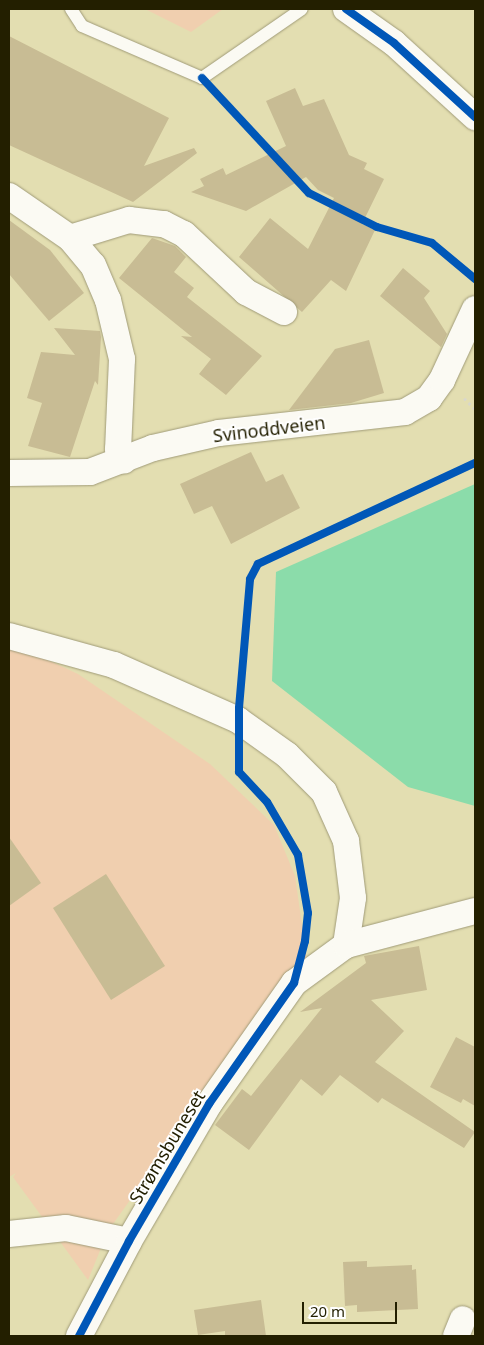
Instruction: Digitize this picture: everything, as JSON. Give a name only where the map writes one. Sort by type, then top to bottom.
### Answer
[{"type":"street","points":[[346,9],[394,43],[475,117]]},
{"type":"street","points":[[9,196],[70,238],[93,265],[108,300],[120,349],[118,449],[124,461]]},
{"type":"street","points":[[70,238],[129,220],[164,224],[184,234],[246,292],[284,312]]},
{"type":"street","name":"Svinoddveien","points":[[9,473],[90,472],[124,461],[153,448],[219,434],[405,412],[430,398],[445,375],[475,309]]},
{"type":"street","points":[[9,636],[114,665],[229,716],[287,755],[324,792],[346,840],[353,898],[346,945]]},
{"type":"street","name":"Strømsbuneset","points":[[79,1336],[129,1241],[209,1104],[294,983],[346,945],[475,911]]},
{"type":"street","points":[[9,1234],[66,1228],[129,1241]]},
{"type":"lane","points":[[71,9],[82,26],[202,78],[302,9]]},
{"type":"path","points":[[461,395],[475,409]]},
{"type":"shaded area","points":[[145,9],[223,9],[191,32]]},
{"type":"shaded area","points":[[475,484],[475,806],[408,787],[272,681],[276,572]]},
{"type":"shaded area","points":[[9,642],[78,674],[210,764],[274,825],[295,876],[308,967],[210,1088],[108,1231],[88,1280],[13,1177],[16,1173],[9,1177]]},
{"type":"building","points":[[9,36],[169,118],[144,166],[194,148],[197,153],[133,202],[9,145]]},
{"type":"building","points":[[295,88],[303,106],[324,99],[349,155],[367,163],[364,169],[384,179],[362,224],[375,230],[346,291],[331,280],[302,312],[239,257],[270,218],[308,249],[334,198],[318,190],[306,177],[246,211],[191,192],[204,186],[200,179],[223,168],[226,175],[286,146],[266,101]]},
{"type":"building","points":[[9,220],[50,250],[84,293],[49,321],[9,274]]},
{"type":"building","points":[[152,238],[175,246],[186,257],[174,272],[194,288],[187,297],[262,356],[226,395],[199,374],[211,359],[181,336],[192,337],[119,278]]},
{"type":"building","points":[[403,268],[430,291],[424,298],[447,334],[441,347],[380,296]]},
{"type":"building","points":[[54,328],[100,331],[101,337],[98,385],[95,381],[70,457],[28,446],[42,403],[27,398],[41,352],[75,355]]},
{"type":"building","points":[[369,340],[384,393],[351,403],[289,410],[335,349]]},
{"type":"building","points":[[251,452],[266,482],[283,474],[300,508],[231,544],[212,506],[194,514],[180,484]]},
{"type":"building","points":[[9,837],[41,883],[9,906]]},
{"type":"building","points":[[106,874],[165,966],[111,1000],[53,908]]},
{"type":"building","points":[[419,946],[427,990],[371,1000],[404,1031],[375,1062],[475,1132],[464,1148],[382,1098],[378,1103],[340,1075],[322,1096],[301,1079],[249,1150],[215,1125],[242,1089],[251,1096],[322,1008],[300,1012],[366,963],[364,956]]},
{"type":"building","points":[[456,1037],[475,1047],[475,1106],[463,1099],[461,1103],[430,1087]]},
{"type":"building","points":[[367,1261],[367,1267],[412,1265],[412,1270],[416,1269],[418,1309],[357,1312],[357,1305],[345,1306],[343,1262]]},
{"type":"building","points":[[261,1300],[266,1336],[225,1336],[225,1331],[198,1335],[194,1310]]},
{"type":"cycle path","points":[[346,9],[394,43],[475,117]]},
{"type":"cycle path","points":[[202,78],[309,193],[377,227],[432,243],[475,279]]},
{"type":"cycle path","points":[[79,1336],[129,1241],[209,1104],[294,983],[305,941],[308,913],[298,855],[267,802],[239,772],[239,708],[250,579],[258,564],[475,463]]}]
